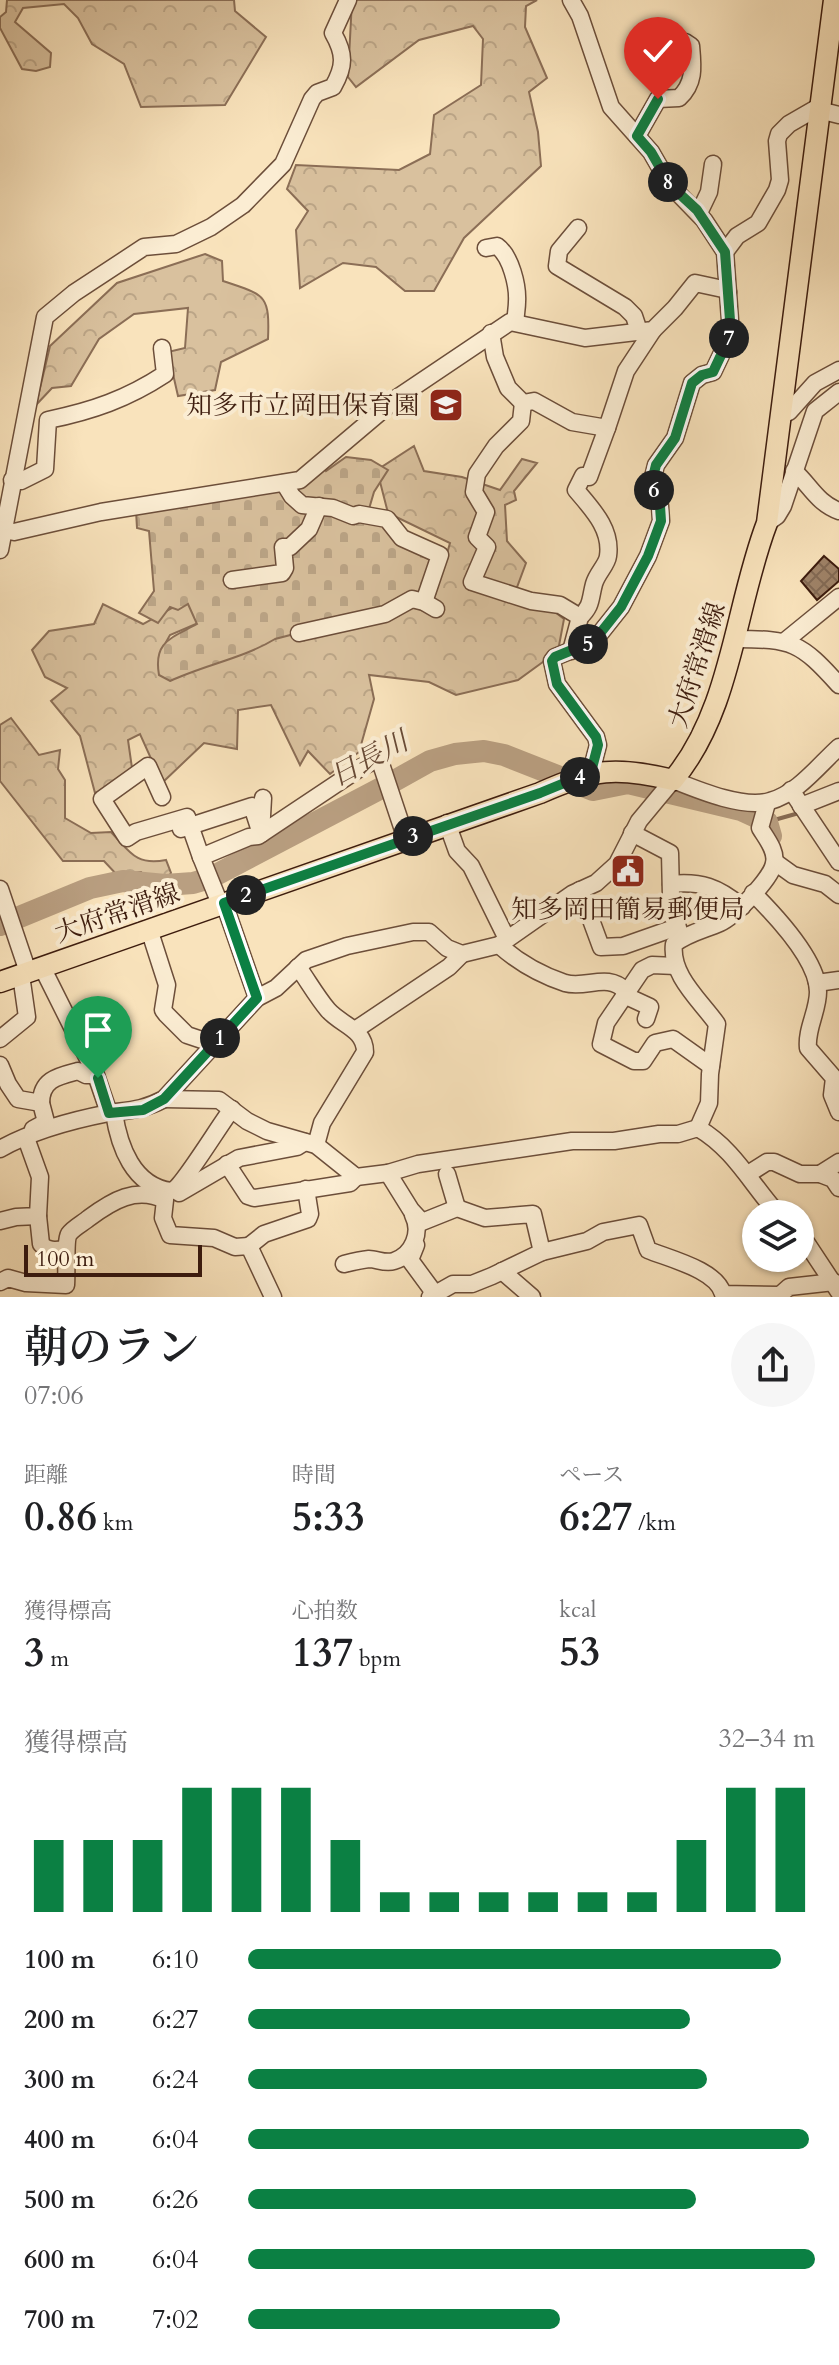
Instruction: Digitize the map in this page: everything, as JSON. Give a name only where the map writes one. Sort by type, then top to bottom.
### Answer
[{"type":"main road","name":"大府常滑線","points":[[0,982],[577,778],[641,773],[667,788],[690,759],[705,732],[767,523],[830,112],[834,0]]},
{"type":"street","points":[[0,550],[45,317],[64,299],[144,247],[176,244],[211,227],[243,205],[283,164],[312,99],[317,93],[335,85],[344,61],[342,48],[333,33],[348,0]]},
{"type":"street","points":[[571,0],[580,16],[611,107],[651,152],[670,185],[699,213],[725,252],[731,334],[713,372],[702,375],[692,383],[675,438],[662,453],[653,475],[661,521],[648,556],[621,607],[594,641],[552,661],[557,684],[596,737],[598,745],[577,778]]},
{"type":"street","points":[[637,136],[658,99],[679,98],[689,87],[692,80],[691,46],[685,42]]},
{"type":"street","points":[[725,252],[737,236],[758,223],[777,190],[780,180],[779,134],[789,124],[815,109],[830,112]]},
{"type":"street","points":[[699,213],[709,192],[713,164]]},
{"type":"street","points":[[578,228],[559,251],[557,266],[625,307],[646,330]]},
{"type":"street","points":[[486,248],[497,246],[503,250],[516,290],[516,322]]},
{"type":"street","points":[[571,651],[580,617],[591,607],[599,570],[608,557],[599,518],[576,490],[583,476],[589,477],[595,464],[626,371],[646,330],[675,308],[695,283],[728,292]]},
{"type":"street","points":[[3,530],[14,532],[101,512],[300,480],[397,398],[510,322],[585,338],[646,330]]},
{"type":"street","points":[[491,333],[495,357],[508,388],[523,403]]},
{"type":"street","points":[[12,480],[21,481],[45,469],[48,420],[92,411],[165,374],[162,348]]},
{"type":"street","points":[[783,414],[789,412],[815,383],[839,370]]},
{"type":"street","points":[[767,523],[777,516],[783,506],[815,411],[839,392]]},
{"type":"street","points":[[523,403],[534,401],[572,422],[607,428]]},
{"type":"street","points":[[523,403],[521,421],[482,463],[474,484],[476,498],[486,512],[477,537],[487,547],[472,582],[531,601],[560,605],[580,617]]},
{"type":"street","points":[[794,471],[815,496],[839,511]]},
{"type":"street","points":[[284,483],[299,503],[333,508],[353,516],[359,514],[387,519],[402,538],[440,555],[430,606],[412,599],[385,614],[299,633]]},
{"type":"street","points":[[232,580],[282,573],[285,568],[283,547],[290,547],[309,529],[319,506]]},
{"type":"street","points":[[785,641],[839,597]]},
{"type":"street","points":[[735,639],[785,641],[818,662],[839,685]]},
{"type":"street","points":[[763,815],[839,747]]},
{"type":"street","points":[[201,857],[261,834],[379,758],[406,839]]},
{"type":"street","points":[[162,797],[148,766],[102,799],[127,838],[136,832],[187,817],[185,828],[222,904],[257,998]]},
{"type":"street","points":[[355,1030],[449,967],[462,954],[503,942],[553,906],[580,890],[596,883],[617,864],[639,821],[667,788],[730,799],[763,815],[775,862],[747,900],[723,923],[677,937],[601,947],[580,890]]},
{"type":"street","points":[[791,790],[839,862]]},
{"type":"street","points":[[801,806],[839,791]]},
{"type":"street","points":[[261,834],[263,798]]},
{"type":"street","points":[[185,828],[252,806],[261,834]]},
{"type":"street","points":[[447,823],[457,851],[471,866],[503,942],[526,966],[566,983],[613,982],[625,993],[650,1007],[643,1061],[634,1061],[601,1044],[606,1023],[625,993],[646,967],[676,966]]},
{"type":"street","points":[[227,1164],[248,1196],[254,1198],[350,1183],[356,1177],[388,1173],[418,1164],[572,1141],[614,1141],[678,1134],[698,1128],[709,1103],[717,1024],[691,992],[676,966],[677,937],[670,853],[632,833]]},
{"type":"street","points":[[775,862],[793,875],[825,884],[839,895]]},
{"type":"street","points":[[671,884],[704,883],[772,912],[807,959],[817,983],[808,1048],[834,1078],[836,1084],[832,1095],[839,1112]]},
{"type":"street","points":[[0,889],[30,971],[96,1075],[130,1163],[151,1184],[173,1195]]},
{"type":"street","points":[[149,929],[167,985],[163,1010],[187,1035],[214,1044]]},
{"type":"street","points":[[0,1149],[63,1124],[111,1113],[143,1110],[164,1099],[257,998],[276,988],[306,960],[347,946],[413,932],[429,932],[447,948],[462,954]]},
{"type":"street","points":[[0,1282],[8,1278],[26,1283],[66,1285],[66,1249],[70,1232],[115,1200],[144,1193],[173,1195],[227,1164],[248,1156],[310,1143],[365,1052],[365,1042],[355,1030],[330,1012],[298,967]]},
{"type":"street","points":[[0,1039],[27,1017],[30,971]]},
{"type":"street","points":[[817,983],[839,980]]},
{"type":"street","points":[[648,1032],[673,1039],[711,1066]]},
{"type":"street","points":[[0,1067],[18,1099],[41,1103]]},
{"type":"street","points":[[66,1249],[49,1250],[41,1244],[38,1216],[40,1177],[27,1135],[46,1122],[41,1092],[51,1078],[78,1071],[96,1075]]},
{"type":"street","points":[[164,1099],[219,1100],[267,1131],[310,1143],[356,1177]]},
{"type":"street","points":[[232,1109],[173,1195],[163,1218],[170,1235],[214,1238],[235,1247],[249,1246],[264,1234],[308,1219],[306,1189]]},
{"type":"street","points":[[698,1128],[723,1145],[768,1200]]},
{"type":"street","points":[[748,1174],[767,1162],[774,1162],[800,1174],[820,1174],[833,1179],[839,1188]]},
{"type":"street","points":[[820,1174],[839,1162]]},
{"type":"street","points":[[388,1173],[417,1222],[418,1241],[410,1260],[433,1295],[453,1284],[472,1284],[542,1252],[587,1241],[603,1232],[639,1225],[648,1250],[708,1274],[721,1286],[723,1294],[780,1295],[789,1287],[836,1287]]},
{"type":"street","points":[[447,1174],[457,1208]]},
{"type":"street","points":[[411,1210],[424,1222],[457,1208],[485,1218],[533,1214],[542,1252]]},
{"type":"street","points":[[0,1221],[38,1216]]},
{"type":"street","points":[[344,1264],[368,1259],[391,1263],[404,1255],[416,1238]]},
{"type":"street","points":[[249,1246],[273,1297]]},
{"type":"street","points":[[814,1254],[836,1287]]},
{"type":"street","points":[[502,1271],[532,1297]]},
{"type":"green space","points":[[7,0],[234,0],[235,11],[266,37],[225,105],[141,107],[124,64],[92,44],[78,18],[64,4],[23,8],[15,22],[51,53],[50,67],[36,71],[22,69],[0,28],[0,17],[6,12]]},
{"type":"green space","points":[[352,0],[537,0],[526,6],[525,27],[547,78],[529,92],[538,132],[541,166],[464,238],[434,291],[405,291],[376,267],[343,263],[300,288],[296,230],[308,211],[287,189],[296,165],[399,170],[430,154],[434,115],[481,85],[483,39],[473,26],[419,40],[356,87],[348,77]]},
{"type":"green space","points":[[205,254],[222,261],[223,281],[256,293],[262,298],[268,312],[268,339],[221,362],[215,390],[178,396],[168,352],[185,348],[188,308],[134,314],[99,339],[71,386],[52,388],[36,405],[50,346],[117,283]]},
{"type":"green space","points":[[414,446],[424,471],[462,477],[500,490],[522,459],[537,463],[514,491],[516,500],[505,505],[507,541],[526,563],[516,590],[538,599],[564,619],[558,651],[518,680],[456,695],[429,682],[369,675],[374,699],[359,752],[330,774],[308,751],[300,765],[271,705],[238,710],[237,749],[204,743],[162,783],[140,734],[128,740],[134,782],[95,793],[80,736],[51,701],[67,688],[45,677],[32,650],[49,631],[94,624],[103,604],[143,624],[208,588],[224,612],[170,635],[161,651],[262,641],[435,595],[450,543],[388,513],[377,470]]},
{"type":"green space","points":[[346,457],[371,460],[388,470],[374,492],[366,519],[386,523],[437,556],[423,595],[391,609],[275,639],[170,681],[159,675],[159,655],[166,642],[197,624],[188,604],[178,610],[170,607],[158,623],[139,613],[154,591],[149,531],[137,528],[136,511],[324,468],[326,471]]},
{"type":"green space","points":[[11,718],[39,755],[60,750],[58,769],[65,780],[65,818],[91,833],[111,832],[140,859],[166,860],[171,873],[165,882],[148,879],[141,872],[117,875],[104,861],[63,861],[0,781],[0,725]]},
{"type":"building","points":[[824,556],[839,569],[839,581],[817,600],[801,581]]},
{"type":"waterway","name":"日長川","points":[[0,925],[90,888],[123,881],[165,885],[210,878],[430,761],[455,754],[484,751],[504,755],[593,790],[628,783],[741,810],[767,822],[771,836]]},
{"type":"waterway","points":[[767,822],[799,813]]},
{"type":"place","name":"知多市立岡田保育園","points":[[446,405]]},
{"type":"place","name":"知多岡田簡易郵便局","points":[[628,871]]},
{"type":"route","points":[[98,1078],[109,1113],[143,1110],[164,1099],[179,1085],[257,998],[224,903],[540,793],[591,772],[598,745],[596,737],[557,684],[552,661],[594,641],[621,607],[648,556],[661,521],[652,481],[656,465],[675,438],[692,383],[702,375],[713,372],[731,334],[725,252],[697,210],[670,185],[651,152],[637,136],[658,99]]}]
